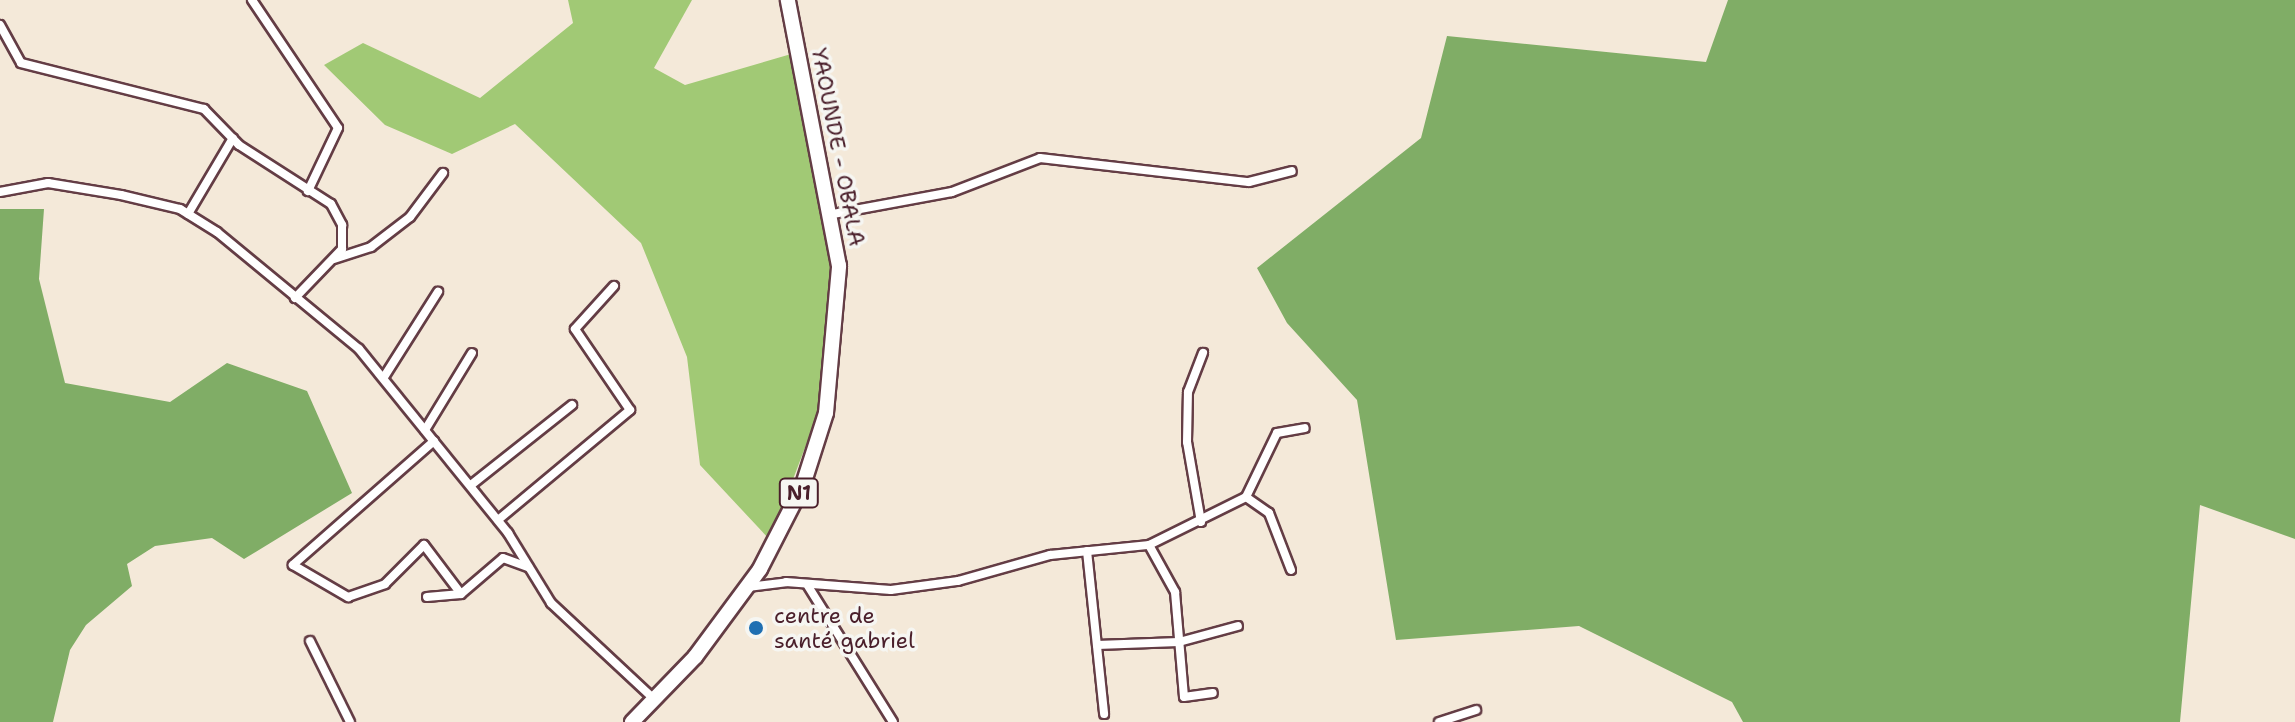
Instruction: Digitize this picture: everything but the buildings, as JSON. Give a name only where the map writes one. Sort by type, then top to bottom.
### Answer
[{"type":"highway","name":"YAOUNDE - OBALA","points":[[632,722],[655,700],[748,587],[803,485],[826,413],[838,324],[833,214],[788,0]]},
{"type":"street","points":[[252,0],[338,128],[308,191]]},
{"type":"street","points":[[0,25],[21,63],[204,109],[233,138],[331,204],[342,225],[334,259]]},
{"type":"street","points":[[188,214],[233,138]]},
{"type":"street","points":[[833,214],[952,192],[1040,158],[1249,182],[1292,171]]},
{"type":"street","points":[[295,298],[334,259],[371,247],[410,217],[443,173]]},
{"type":"street","points":[[0,192],[48,183],[188,214],[336,327],[384,377],[471,485],[564,618],[655,700]]},
{"type":"street","points":[[498,520],[630,410],[575,329],[614,286]]},
{"type":"street","points":[[384,377],[438,292]]},
{"type":"street","points":[[425,430],[472,353]]},
{"type":"street","points":[[1201,522],[1189,470],[1188,392],[1203,353]]},
{"type":"street","points":[[471,485],[572,405]]},
{"type":"street","points":[[748,587],[808,586],[866,592],[926,586],[1087,551],[1149,545],[1201,522],[1246,497],[1277,433],[1305,428]]},
{"type":"street","points":[[434,441],[293,565],[348,597],[385,584],[424,545],[461,594]]},
{"type":"street","points":[[1246,497],[1269,513],[1291,570]]},
{"type":"street","points":[[1149,545],[1175,592],[1184,697],[1213,693]]},
{"type":"street","points":[[1087,551],[1104,714]]},
{"type":"street","points":[[427,597],[461,594],[503,558],[529,568]]},
{"type":"street","points":[[808,586],[893,722]]},
{"type":"street","points":[[1097,645],[1179,642],[1238,626]]},
{"type":"street","points":[[310,641],[350,722]]},
{"type":"street","points":[[1439,722],[1476,710]]},
{"type":"green space","points":[[568,0],[692,0],[654,68],[685,85],[798,52],[837,253],[820,408],[770,540],[700,465],[687,357],[641,243],[515,124],[452,154],[385,125],[324,65],[363,43],[480,98],[573,23]]},
{"type":"green space","points":[[1728,0],[2295,0],[2295,539],[2200,505],[2180,722],[1743,722],[1732,702],[1579,626],[1396,640],[1357,400],[1287,323],[1257,268],[1421,138],[1447,36],[1706,62]]},
{"type":"green space","points":[[0,209],[44,209],[39,279],[65,383],[170,402],[227,363],[307,391],[352,493],[244,559],[212,538],[155,546],[127,564],[132,586],[86,625],[70,650],[53,722],[0,722]]},
{"type":"place","name":"centre de santé gabriel","points":[[756,628]]}]
